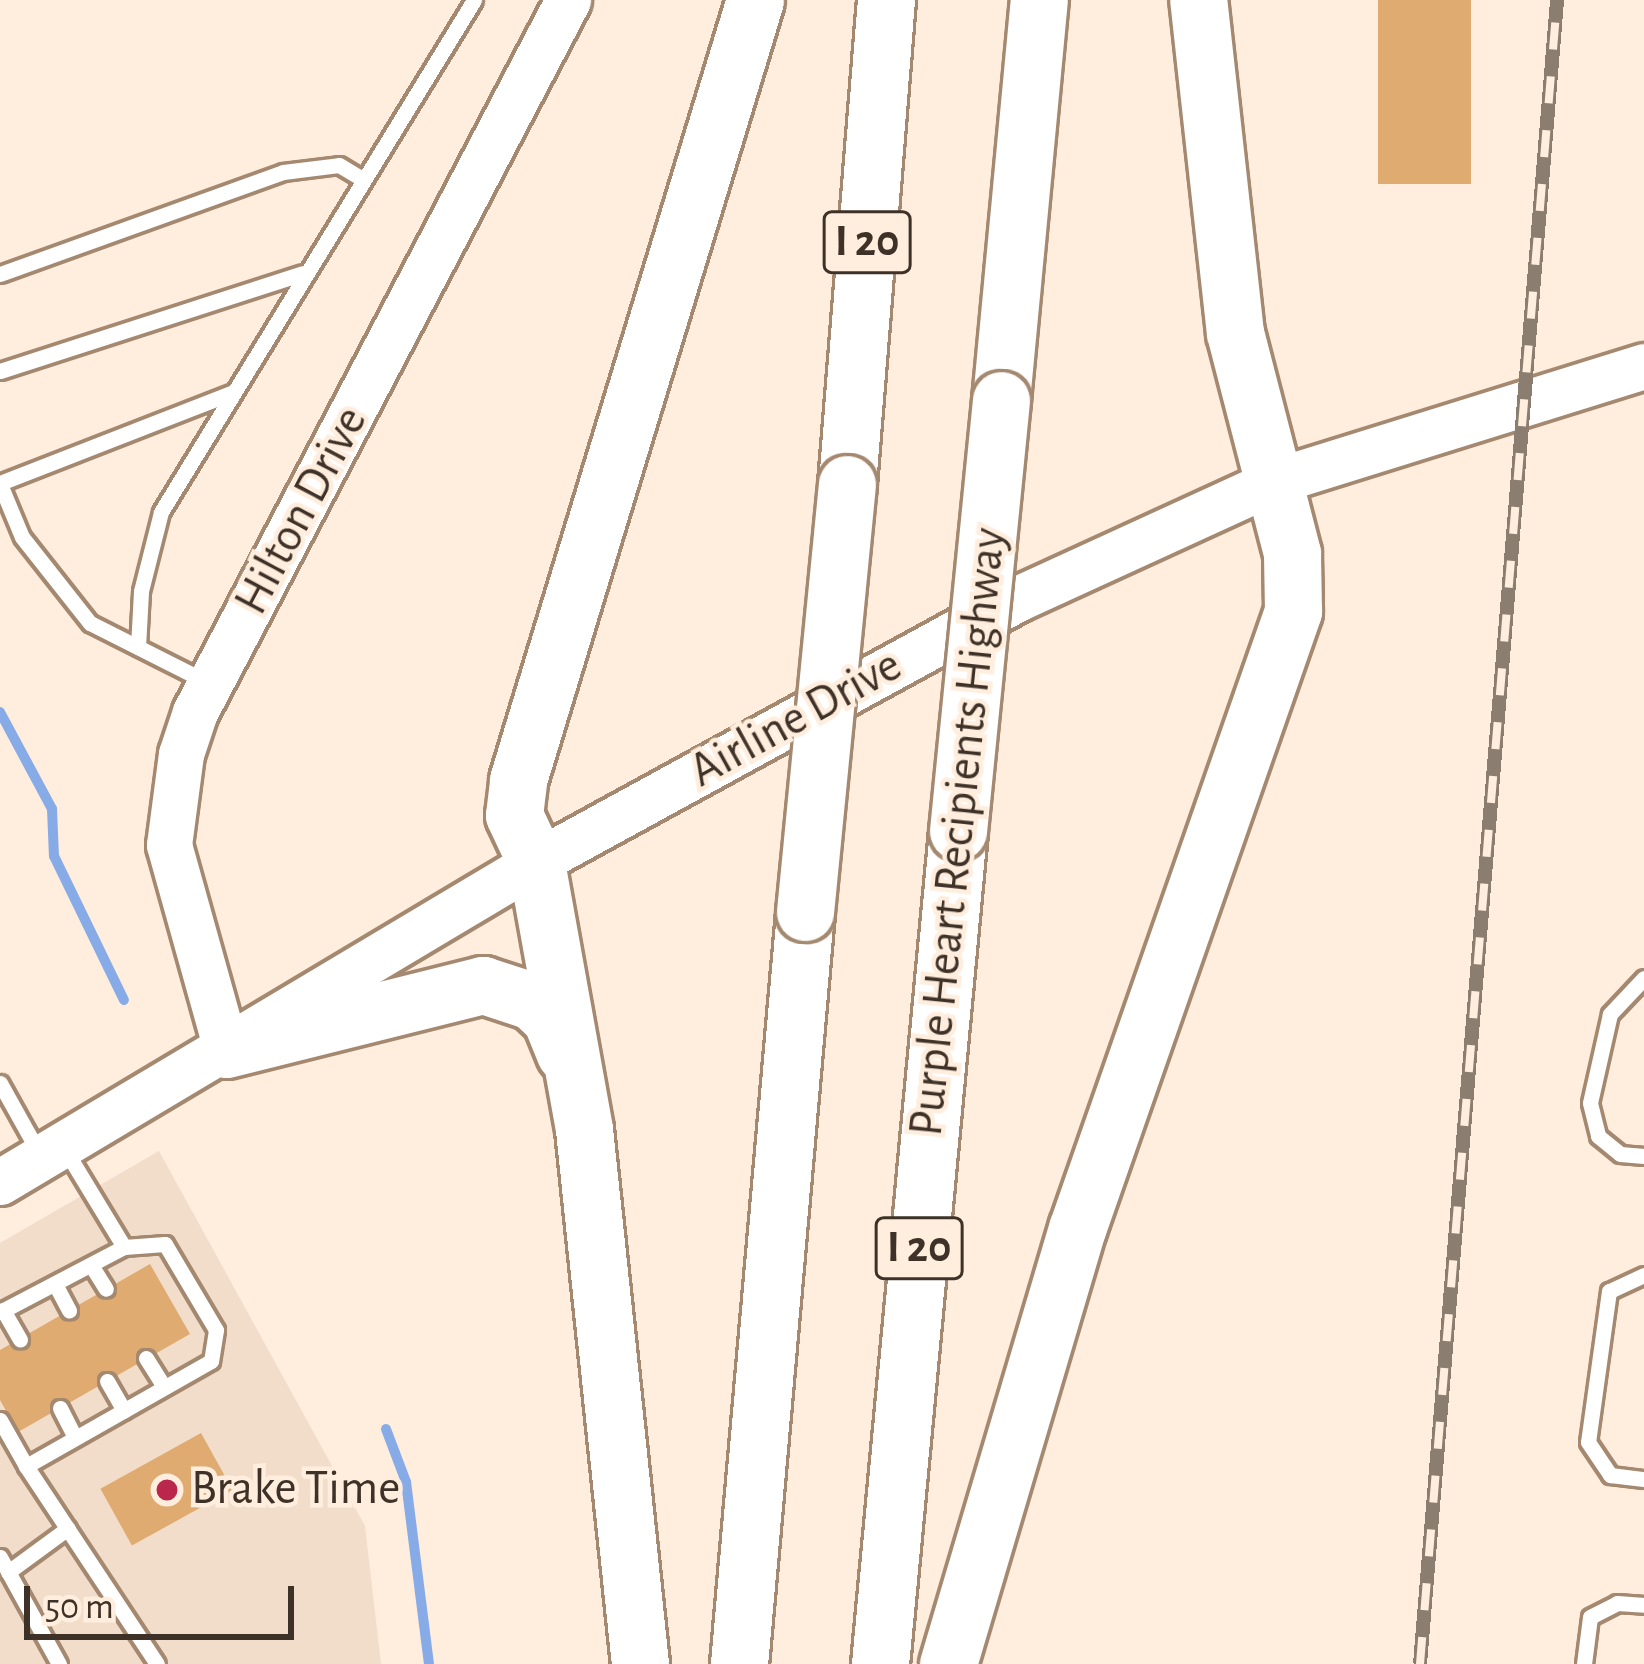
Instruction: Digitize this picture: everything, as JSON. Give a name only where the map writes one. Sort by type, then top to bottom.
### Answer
[{"type":"highway","points":[[640,1664],[584,1129],[536,862],[514,814],[518,780],[755,0]]},
{"type":"highway","name":"I 20","points":[[739,1664],[847,484],[886,0]]},
{"type":"highway","name":"Purple Heart Recipients Highway","points":[[880,1664],[1039,0]]},
{"type":"highway","points":[[948,1664],[1077,1229],[1293,611],[1292,553],[1235,333],[1198,0]]},
{"type":"highway","points":[[226,1049],[449,990],[512,992],[551,1019],[584,1129]]},
{"type":"main road","name":"Hilton Drive","points":[[226,1049],[185,925],[169,845],[181,754],[209,684],[568,0]]},
{"type":"main road","name":"Airline Drive","points":[[0,1182],[536,862],[1018,599],[1275,481],[1644,366]]},
{"type":"lane","points":[[138,647],[141,591],[161,512],[302,273],[474,0]]},
{"type":"lane","points":[[0,274],[283,172],[339,165],[361,178]]},
{"type":"lane","points":[[0,371],[302,273]]},
{"type":"lane","points":[[209,684],[90,623],[22,537],[0,484],[231,393]]},
{"type":"lane","points":[[1644,978],[1610,1014],[1590,1103],[1598,1136],[1620,1154],[1644,1156]]},
{"type":"lane","points":[[0,1083],[124,1246]]},
{"type":"lane","points":[[20,1339],[2,1311],[124,1246],[165,1244],[216,1330],[211,1361],[26,1466]]},
{"type":"lane","points":[[91,1264],[106,1289]]},
{"type":"lane","points":[[1644,1275],[1610,1291],[1588,1442],[1610,1475],[1644,1479]]},
{"type":"lane","points":[[55,1284],[69,1310]]},
{"type":"lane","points":[[146,1358],[164,1387]]},
{"type":"lane","points":[[107,1381],[124,1410]]},
{"type":"lane","points":[[60,1408],[75,1437]]},
{"type":"lane","points":[[0,1420],[158,1664]]},
{"type":"lane","points":[[58,1664],[4,1564],[68,1528]]},
{"type":"lane","points":[[1584,1664],[1590,1617],[1616,1603],[1644,1605]]},
{"type":"shaded area","points":[[159,1151],[365,1526],[381,1664],[0,1664],[0,1243]]},
{"type":"building","points":[[1378,0],[1471,0],[1471,184],[1378,184]]},
{"type":"building","name":"Brake Time","points":[[150,1264],[190,1334],[18,1432],[0,1400],[0,1350]]},
{"type":"building","name":"Brake Time","points":[[201,1433],[233,1490],[132,1546],[100,1489]]},
{"type":"waterway","points":[[0,712],[52,809],[54,856],[124,1000]]},
{"type":"waterway","points":[[386,1429],[406,1482],[429,1664]]},
{"type":"railway","points":[[1420,1664],[1557,0]]},
{"type":"place","name":"Brake Time","points":[[167,1490]]}]
